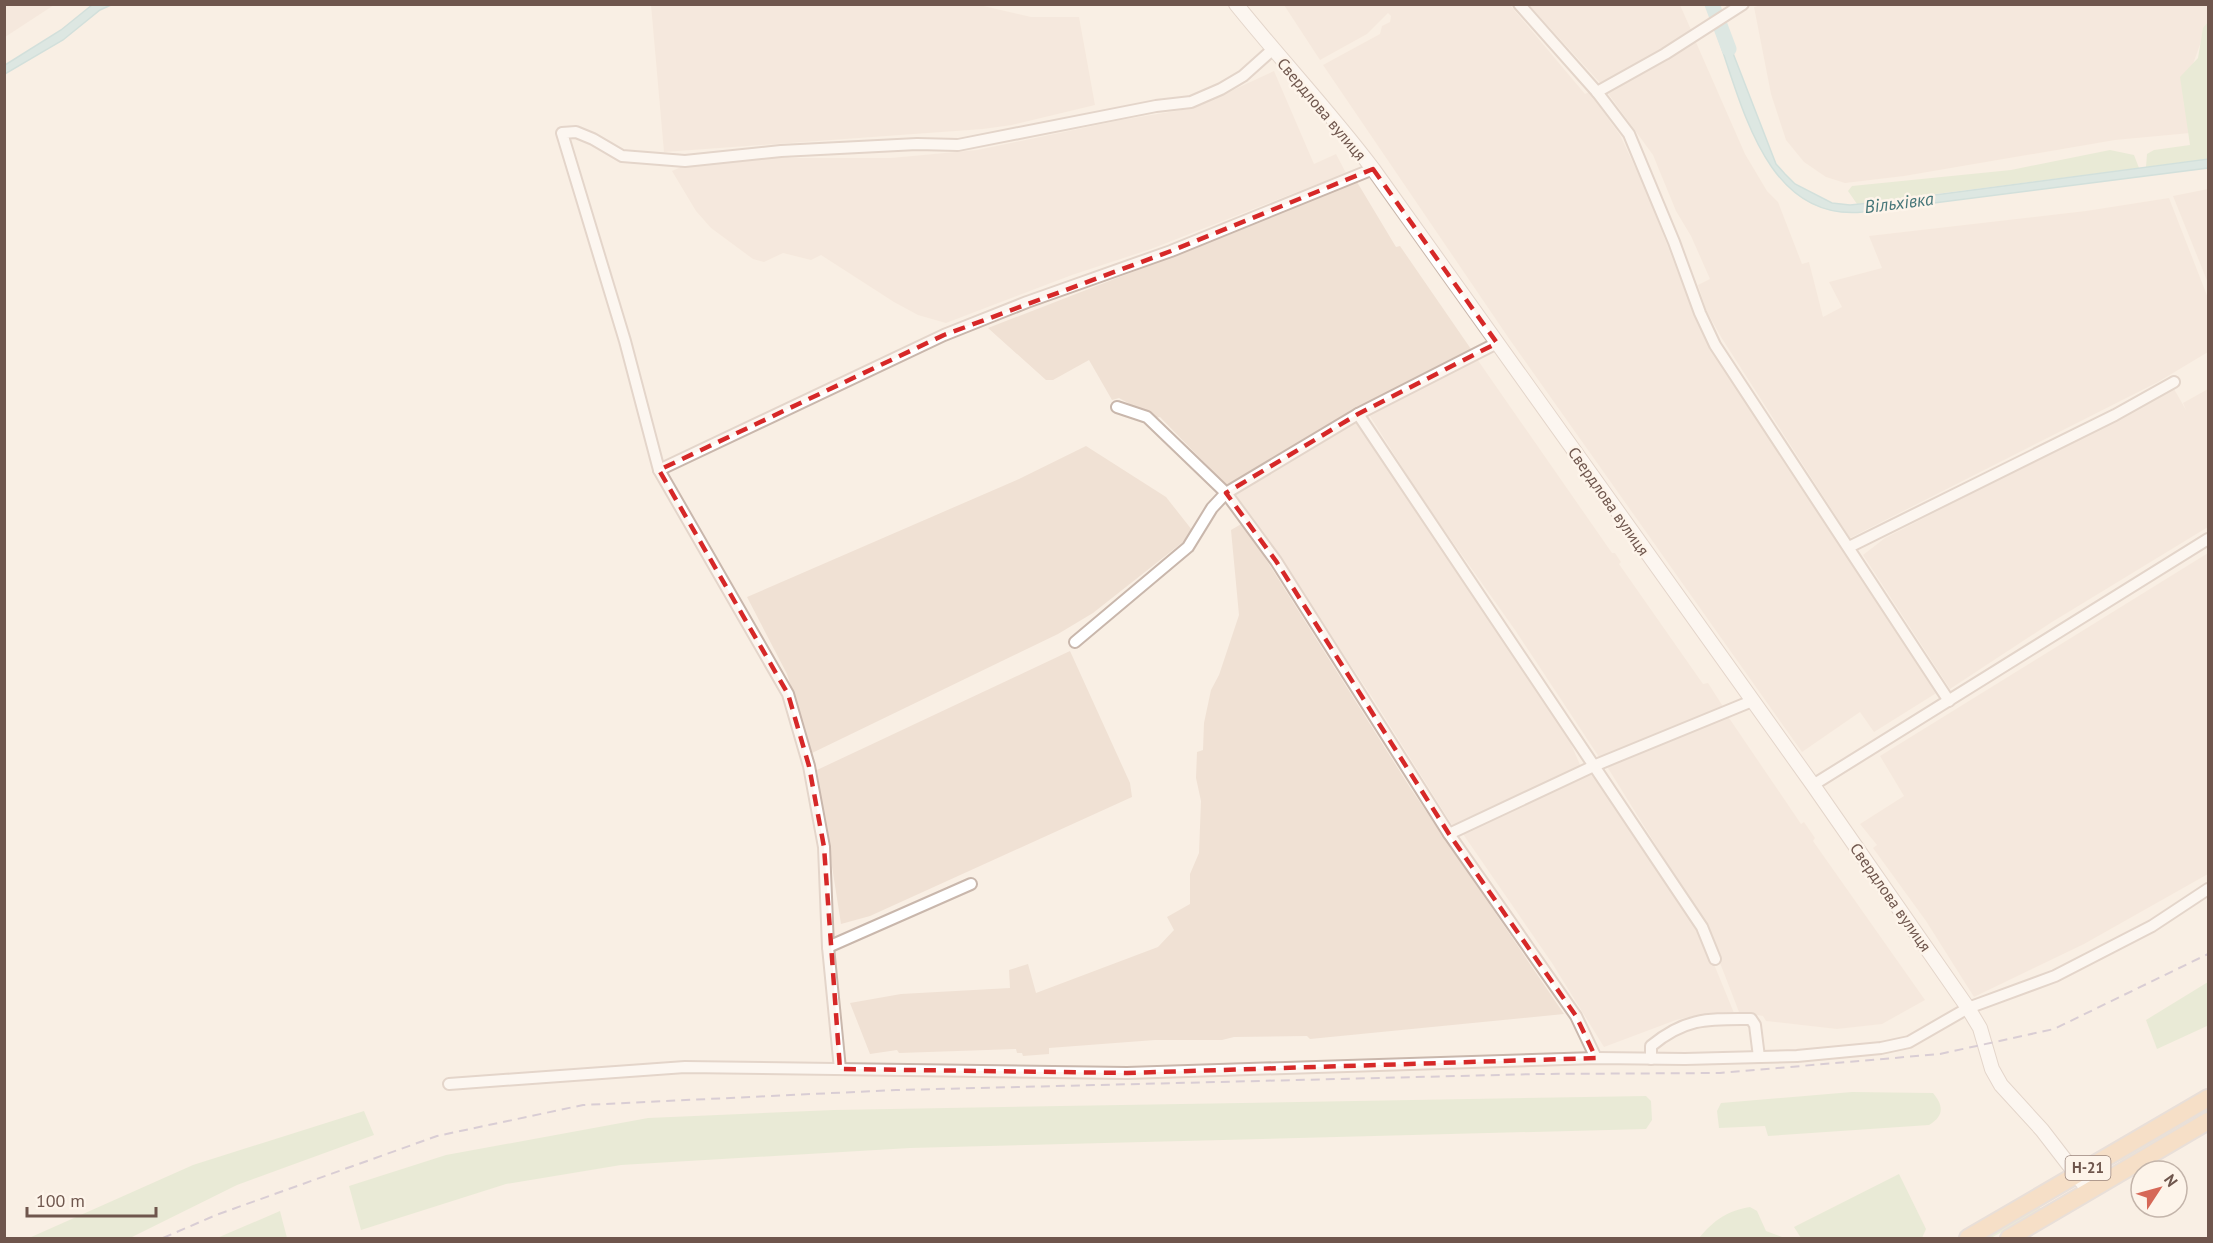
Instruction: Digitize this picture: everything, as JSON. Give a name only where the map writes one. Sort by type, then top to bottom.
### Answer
[{"type":"main road","name":"Н-21","points":[[1968,1239],[2208,1098]]},
{"type":"main road","name":"Н-21","points":[[2008,1239],[2208,1121]]},
{"type":"street","name":"Свердлова вулиця","points":[[1236,4],[1272,50],[1334,117],[1373,170],[1814,785],[1968,1008],[1980,1028],[1992,1069],[2001,1085],[2042,1130],[2089,1191]]},
{"type":"street","points":[[1519,4],[1597,92],[1629,134],[1674,242],[1700,313],[1715,345],[1949,701]]},
{"type":"street","points":[[1597,92],[1692,37],[1743,4]]},
{"type":"street","points":[[840,1070],[828,947],[824,847],[809,766],[788,694],[659,470],[625,340],[562,133],[576,132],[622,156],[685,161],[781,152],[917,144],[958,145],[1156,106],[1191,102],[1221,89],[1243,75],[1272,50]]},
{"type":"street","points":[[659,470],[944,334],[1027,302],[1171,252],[1373,170]]},
{"type":"street","points":[[1075,642],[1188,547],[1212,508],[1226,493],[1358,414],[1497,343]]},
{"type":"street","points":[[1849,547],[2115,415],[2174,382]]},
{"type":"street","points":[[1117,407],[1147,417],[1226,493],[1276,561],[1449,834],[1576,1016],[1596,1058]]},
{"type":"street","points":[[1358,414],[1596,765],[1702,927],[1714,959]]},
{"type":"street","points":[[1814,785],[2208,539]]},
{"type":"street","points":[[1449,834],[1596,765],[1752,701]]},
{"type":"street","points":[[828,947],[971,884]]},
{"type":"street","points":[[449,1084],[685,1067],[1127,1073],[1596,1058],[1797,1056],[1909,1042],[1968,1008],[2047,979],[2098,955],[2152,926],[2208,889]]},
{"type":"street","points":[[1651,1059],[1652,1046],[1664,1035],[1701,1019],[1751,1019],[1755,1025],[1759,1057]]},
{"type":"highlighted area","points":[[1373,169],[1497,343],[1358,414],[1226,493],[1276,561],[1449,834],[1576,1016],[1596,1058],[1127,1073],[840,1069],[824,847],[809,766],[788,694],[659,470],[944,335],[1171,251]]},
{"type":"shaded area","points":[[5,4],[54,4],[54,5],[5,37]]},
{"type":"shaded area","points":[[975,4],[1031,17],[1079,17],[1095,105],[1012,125],[983,129],[664,152],[651,5]]},
{"type":"shaded area","points":[[1765,4],[2208,4],[2208,22],[2192,67],[2181,77],[2190,133],[2115,140],[1904,176],[1845,183],[1826,177],[1804,162],[1786,140],[1771,94],[1754,7]]},
{"type":"shaded area","points":[[1284,5],[1510,5],[1585,94],[1589,92],[1620,135],[1645,188],[1648,188],[1656,210],[1654,211],[1687,296],[1713,349],[1804,492],[1938,692],[1874,732],[1860,712],[1802,752],[1510,340],[1323,65],[1380,34],[1382,26],[1390,22],[1391,16],[1388,13],[1367,34],[1320,60]]},
{"type":"shaded area","points":[[1529,5],[1680,5],[1692,32],[1602,85]]},
{"type":"shaded area","points":[[1695,40],[1745,154],[1767,191],[1778,202],[1802,264],[1809,262],[1823,317],[1842,307],[1829,282],[1882,268],[1869,236],[2086,211],[2169,198],[2208,298],[2208,352],[2158,382],[1850,538],[1706,310],[1698,285],[1710,279],[1691,236],[1676,211],[1653,155],[1607,92]]},
{"type":"shaded area","points":[[1274,71],[1314,164],[1336,154],[1346,173],[1151,249],[1072,275],[946,323],[918,315],[894,302],[821,255],[811,260],[783,253],[764,262],[753,259],[711,228],[696,211],[672,171],[683,166],[766,158],[891,158],[977,150],[1121,120],[1194,108]]},
{"type":"shaded area","points":[[1357,182],[1396,247],[1400,246],[1473,352],[1228,487],[1160,417],[1155,418],[1119,398],[1112,400],[1089,360],[1053,380],[1046,380],[988,328],[1220,238]]},
{"type":"shaded area","points":[[2208,189],[2208,283],[2173,196]]},
{"type":"shaded area","points":[[1477,359],[1612,553],[1615,553],[1621,562],[1619,564],[1703,684],[1708,683],[1724,708],[1601,760],[1515,630],[1423,500],[1368,413]]},
{"type":"shaded area","points":[[2174,389],[2186,410],[2183,403],[2208,389],[2208,527],[2052,622],[1950,689],[1863,555],[1885,538]]},
{"type":"shaded area","points":[[1356,420],[1573,740],[1571,744],[1581,767],[1452,825],[1372,697],[1235,493]]},
{"type":"shaded area","points":[[1086,446],[1166,497],[1192,530],[1183,542],[1093,613],[1058,634],[812,753],[787,674],[747,597],[1019,479]]},
{"type":"shaded area","points":[[1243,523],[1411,789],[1564,1014],[1310,1039],[1307,1036],[1234,1037],[1222,1040],[1155,1040],[1049,1048],[1049,1054],[1023,1056],[1022,1053],[1017,1053],[1016,1049],[899,1053],[897,1050],[870,1054],[850,1003],[901,994],[1010,988],[1009,970],[1028,964],[1036,993],[1158,947],[1174,930],[1167,917],[1190,904],[1190,874],[1199,853],[1201,801],[1196,778],[1197,752],[1203,750],[1204,723],[1211,690],[1219,675],[1239,615],[1231,530]]},
{"type":"shaded area","points":[[2208,553],[2208,874],[2084,944],[1974,997],[1926,921],[1873,848],[1877,845],[1860,824],[1904,796],[1880,756]]},
{"type":"shaded area","points":[[1070,651],[1130,783],[1132,797],[870,916],[841,924],[817,770]]},
{"type":"shaded area","points":[[1727,715],[1801,824],[1804,822],[1815,838],[1813,841],[1925,1000],[1882,1024],[1837,1029],[1766,1021],[1763,1016],[1739,1012],[1705,924],[1606,765]]},
{"type":"shaded area","points":[[1596,770],[1700,930],[1734,1013],[1694,1016],[1676,1020],[1604,1047],[1552,963],[1463,834]]},
{"type":"green space","points":[[2208,22],[2208,159],[2146,167],[2147,154],[2154,150],[2190,145],[2180,77],[2198,58],[2203,28]]},
{"type":"green space","points":[[2110,150],[2134,155],[2139,168],[1857,204],[1848,191],[1852,186],[2011,170]]},
{"type":"green space","points":[[2208,982],[2207,1026],[2157,1049],[2146,1020]]},
{"type":"green space","points":[[1852,1092],[1933,1093],[1941,1110],[1934,1122],[1929,1125],[1768,1136],[1765,1126],[1719,1128],[1717,1111],[1721,1103]]},
{"type":"green space","points":[[1646,1096],[1651,1101],[1652,1120],[1646,1129],[910,1148],[621,1165],[506,1184],[361,1230],[349,1186],[446,1155],[648,1118],[834,1110]]},
{"type":"green space","points":[[2208,1105],[2208,1113],[2129,1159],[2120,1161],[2121,1157]]},
{"type":"green space","points":[[364,1111],[374,1135],[237,1185],[130,1238],[29,1238],[193,1165]]},
{"type":"green space","points":[[1899,1174],[1926,1229],[1922,1238],[1801,1238],[1794,1227]]},
{"type":"green space","points":[[2039,1205],[2041,1210],[1991,1238],[1989,1236]]},
{"type":"green space","points":[[1750,1207],[1757,1211],[1766,1231],[1785,1238],[1699,1238],[1722,1217]]},
{"type":"green space","points":[[280,1211],[287,1238],[217,1238]]},
{"type":"water","points":[[92,5],[111,5],[100,10],[63,40],[5,74],[5,65],[61,30]]},
{"type":"water","points":[[1724,30],[1776,164],[1795,184],[1832,203],[1850,205],[1889,201],[2208,159],[2208,168],[1863,212],[1830,210],[1802,198],[1780,178],[1762,152],[1748,123],[1716,32]]},
{"type":"waterway","name":"Вільхівка","points":[[1712,4],[1729,49]]},
{"type":"railway","points":[[163,1238],[216,1215],[437,1136],[583,1105],[896,1090],[1536,1074],[1720,1073],[1940,1054],[2054,1029],[2208,954]]}]
